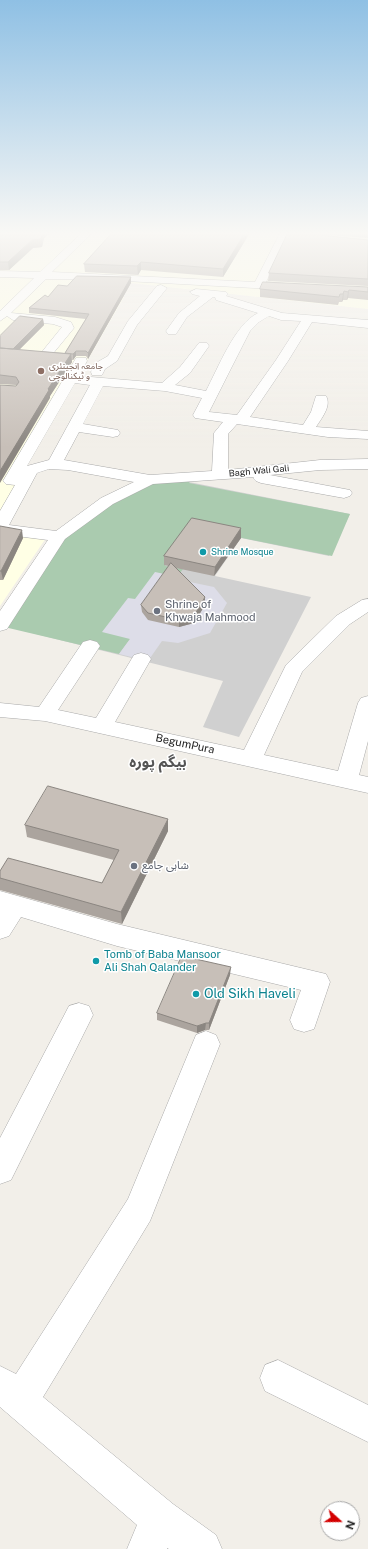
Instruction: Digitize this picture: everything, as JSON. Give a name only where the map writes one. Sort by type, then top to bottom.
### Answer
[{"type":"street","points":[[1,316],[14,303]]},
{"type":"street","points":[[55,464],[98,376],[99,367],[113,358],[132,324],[149,303]]},
{"type":"street","points":[[172,331],[183,315],[198,303]]},
{"type":"street","points":[[239,303],[282,316],[368,324]]},
{"type":"street","points":[[269,312],[255,319],[245,329],[200,415],[328,433],[368,435]]},
{"type":"street","points":[[1,316],[55,321],[67,325],[68,328],[48,353]]},
{"type":"street","points":[[220,474],[221,433],[237,420],[282,362],[308,319]]},
{"type":"street","points":[[165,387],[185,370],[203,346]]},
{"type":"street","points":[[0,500],[72,379],[81,361]]},
{"type":"street","points":[[72,379],[98,376],[210,396]]},
{"type":"street","points":[[306,430],[321,408],[321,399]]},
{"type":"street","points":[[74,427],[113,433]]},
{"type":"street","name":"Bagh Wali Gali","points":[[0,528],[31,470],[40,466],[55,464],[150,480],[236,474],[320,465],[368,464]]},
{"type":"street","points":[[236,474],[344,494]]},
{"type":"street","name":"Bagh Wali Gali","points":[[0,626],[59,536],[66,529],[107,501],[150,480]]},
{"type":"street","points":[[0,528],[59,536]]},
{"type":"street","points":[[252,759],[293,669],[343,620],[368,604]]},
{"type":"street","points":[[45,714],[90,646]]},
{"type":"street","points":[[102,726],[141,659]]},
{"type":"street","points":[[346,781],[368,703]]},
{"type":"street","name":"BegumPura","points":[[0,710],[45,714],[368,785]]},
{"type":"street","points":[[0,928],[7,903],[117,935],[317,982],[304,1020]]},
{"type":"street","points":[[0,1169],[79,1015]]},
{"type":"street","points":[[202,1549],[153,1533],[10,1393],[139,1210],[206,1044]]},
{"type":"street","points":[[278,1378],[368,1424]]},
{"type":"shaded area","points":[[0,303],[120,303],[0,513]]},
{"type":"shaded area","points":[[316,303],[368,303],[368,309]]},
{"type":"shaded area","points":[[194,476],[189,483],[350,514],[332,556],[192,528],[165,566],[183,569],[167,590],[142,612],[144,620],[119,654],[0,626],[56,539],[150,480]]},
{"type":"shaded area","name":"Shrine of Khwaja Mahmood","points":[[189,482],[350,514],[329,556],[241,538],[215,576],[311,597],[239,737],[203,727],[223,681],[0,625]]},
{"type":"shaded area","points":[[0,533],[46,538],[0,606]]},
{"type":"shaded area","points":[[155,572],[174,576],[185,581],[214,587],[227,603],[210,633],[178,643],[162,641],[148,661],[119,654],[130,639],[102,632],[128,598],[135,599]]},
{"type":"building","points":[[35,303],[116,303],[88,353],[86,351],[76,351],[73,354],[65,353],[89,314],[29,308]]},
{"type":"building","points":[[20,316],[43,319],[13,349],[0,348],[0,336]]},
{"type":"building","points":[[0,348],[71,354],[48,389],[49,390],[0,471],[0,385],[16,386],[19,382],[16,377],[0,375]]},
{"type":"building","name":"Shrine Mosque","points":[[192,518],[241,528],[215,567],[164,556]]},
{"type":"building","points":[[0,526],[22,530],[1,571],[0,571]]},
{"type":"building","points":[[171,563],[205,597],[194,616],[179,620],[148,613],[141,605]]},
{"type":"building","name":"شاہی جامع","points":[[48,786],[168,819],[121,912],[0,878],[0,871],[8,858],[102,883],[119,850],[25,825]]},
{"type":"building","name":"Old Sikh Haveli","points":[[182,956],[231,967],[209,1023],[197,1026],[157,1013]]},
{"type":"place","name":"جامعہ انجینئری و ٹیکنالوجی","points":[[41,371]]},
{"type":"place","name":"Shrine Mosque","points":[[203,552]]},
{"type":"place","name":"Shrine of Khwaja Mahmood","points":[[157,611]]},
{"type":"place","name":"شاہی جامع","points":[[134,866]]},
{"type":"place","name":"Tomb of Baba Mansoor Ali Shah Qalander","points":[[96,961]]},
{"type":"place","name":"Old Sikh Haveli","points":[[196,994]]},
{"type":"district","name":"بیگم پورہ","points":[[158,762]]}]
